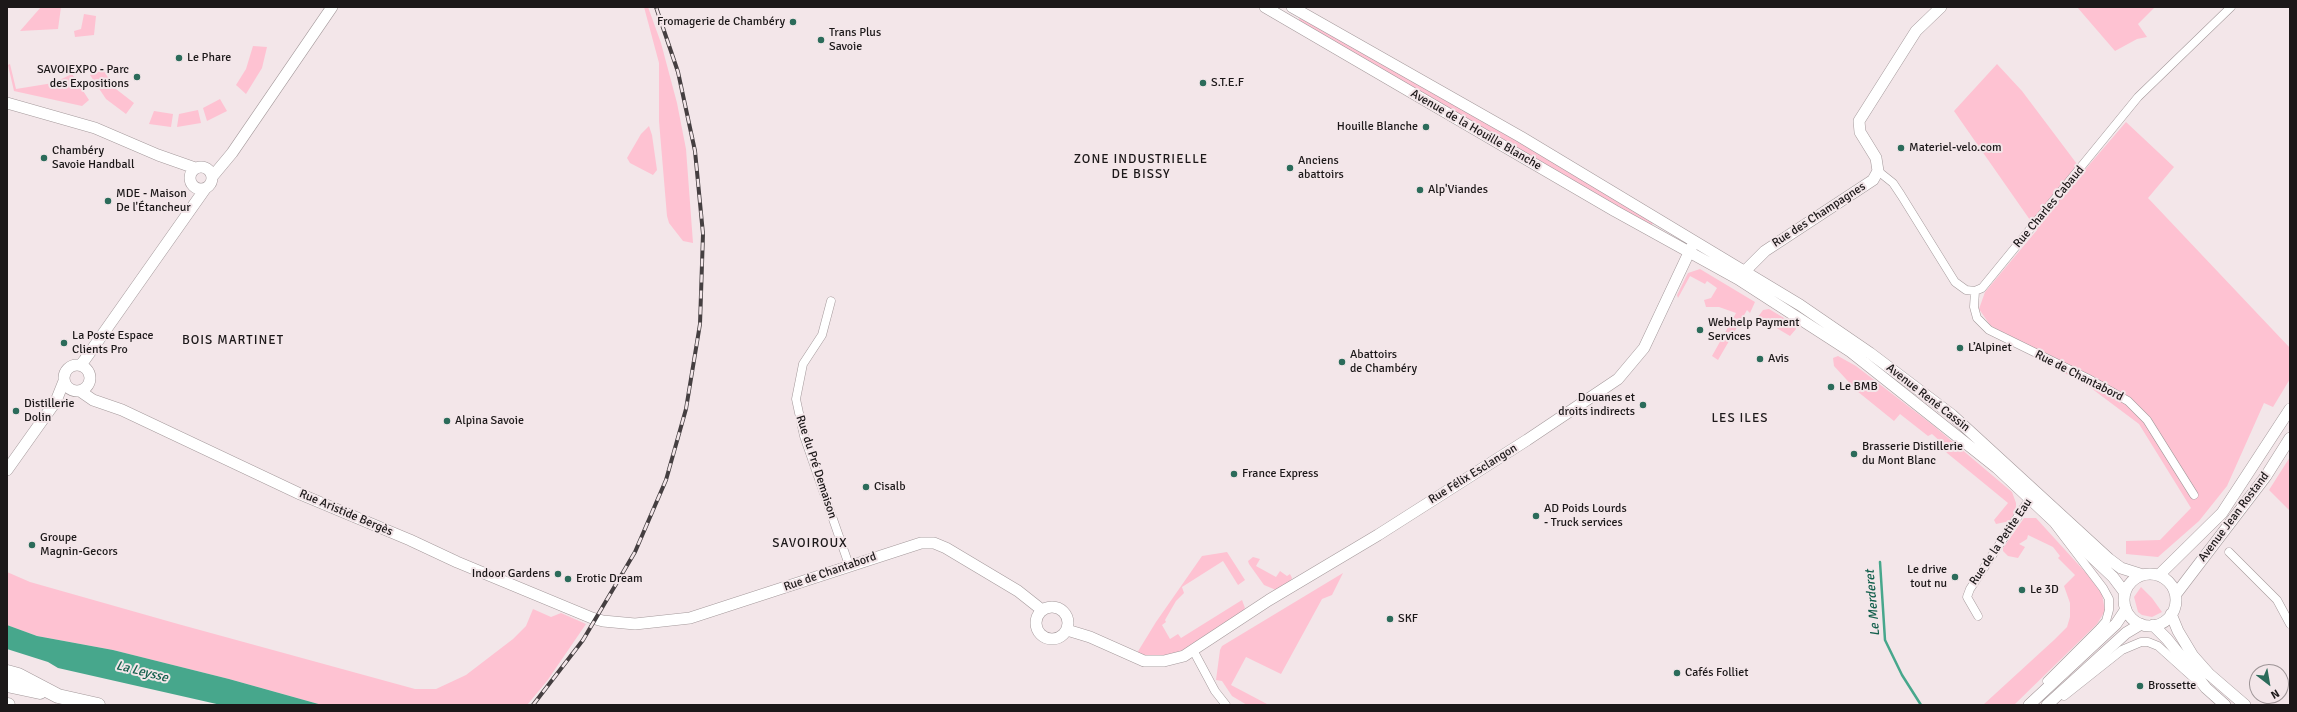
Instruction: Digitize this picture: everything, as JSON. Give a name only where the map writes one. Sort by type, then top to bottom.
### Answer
[{"type":"highway","points":[[7,672],[18,675],[58,696]]},
{"type":"highway","points":[[7,685],[98,705]]},
{"type":"main road","points":[[56,401],[76,391],[86,389],[87,373],[94,348],[189,210],[210,184],[212,177],[232,152],[332,7]]},
{"type":"main road","name":"Avenue de la Houille Blanche","points":[[1265,7],[1594,199],[1692,246]]},
{"type":"main road","name":"Avenue de la Houille Blanche","points":[[1292,7],[1521,137],[1692,246]]},
{"type":"main road","points":[[1878,171],[1876,158],[1860,132],[1859,121],[1916,31],[1941,7]]},
{"type":"main road","points":[[7,103],[95,128],[158,155],[195,175],[210,171],[212,177]]},
{"type":"main road","points":[[189,210],[195,175],[220,159],[252,121]]},
{"type":"main road","name":"Rue des Champagnes","points":[[1741,275],[1765,251],[1873,180],[1878,171]]},
{"type":"main road","points":[[195,175],[198,189],[205,189]]},
{"type":"main road","name":"Avenue René Cassin","points":[[1692,246],[1741,275],[1800,305],[1923,392],[1969,430],[2033,494],[2109,559],[2121,568],[2143,575]]},
{"type":"main road","name":"Rue Félix Esclangon","points":[[1193,650],[1269,600],[1378,535],[1527,440],[1618,379],[1644,348],[1692,246]]},
{"type":"main road","points":[[7,470],[56,401],[68,368],[87,373],[101,402]]},
{"type":"main road","name":"Rue Aristide Bergès","points":[[64,381],[85,396],[300,494],[597,620]]},
{"type":"main road","name":"Avenue Jean Rostand","points":[[2159,575],[2222,513],[2290,409]]},
{"type":"main road","name":"Avenue Jean Rostand","points":[[2171,614],[2176,605],[2176,594],[2262,482],[2290,438]]},
{"type":"main road","name":"Avenue René Cassin","points":[[2033,494],[2052,520],[2113,577],[2125,593]]},
{"type":"main road","name":"Rue de Chantabord","points":[[597,620],[635,624],[690,618],[903,547],[921,543],[934,543],[953,552],[1018,591],[1042,610]]},
{"type":"main road","points":[[2176,594],[2170,583],[2159,575],[2143,575],[2129,585],[2125,593],[2126,609],[2132,618],[2141,624],[2152,625],[2163,622],[2171,614],[2178,631],[2193,656],[2209,674],[2245,705]]},
{"type":"main road","points":[[1052,607],[1062,610],[1068,619],[1067,630],[1056,639],[1042,636],[1036,623],[1042,610],[1052,607]]},
{"type":"main road","points":[[2030,705],[2116,624],[2126,609]]},
{"type":"main road","points":[[2047,705],[2126,633],[2141,624]]},
{"type":"main road","points":[[2152,625],[2167,639],[2206,688],[2225,705]]},
{"type":"main road","points":[[1067,630],[1090,637],[1144,661],[1164,661],[1184,656],[1193,650]]},
{"type":"street","name":"Rue Charles Cabaud","points":[[1975,291],[1982,288],[2138,97],[2174,64],[2231,7]]},
{"type":"street","points":[[1878,171],[1894,183],[1955,282],[1966,290],[1975,291]]},
{"type":"street","name":"Rue de Chantabord","points":[[1975,291],[1974,307],[1977,318],[1989,330],[2087,378],[2128,401],[2146,420],[2194,495]]},
{"type":"street","name":"Rue du Pré Demaison","points":[[831,301],[822,335],[804,364],[796,399],[806,443],[849,565]]},
{"type":"street","name":"Rue de la Petite Eau","points":[[1978,616],[1970,605],[1967,597],[1970,589],[2033,494]]},
{"type":"street","name":"Avenue René Cassin","points":[[2025,705],[2106,621],[2109,610],[2109,599],[2103,588],[2060,534],[2052,520]]},
{"type":"street","points":[[2229,552],[2277,600],[2290,624]]},
{"type":"street","points":[[2052,705],[2122,650],[2141,642],[2148,642],[2158,646],[2192,678],[2206,688]]},
{"type":"street","points":[[1193,650],[1215,691],[1226,705]]},
{"type":"shaded area","points":[[41,7],[61,7],[58,29],[20,31]]},
{"type":"shaded area","points":[[644,7],[648,7],[661,43],[677,103],[686,149],[693,243],[683,241],[669,223],[667,216],[659,121],[659,63]]},
{"type":"shaded area","points":[[2077,7],[2155,7],[2138,24],[2147,37],[2137,39],[2115,51]]},
{"type":"shaded area","points":[[84,14],[96,16],[94,35],[75,37],[74,31],[81,29]]},
{"type":"shaded area","points":[[1299,18],[1335,33],[1654,221],[1651,227],[1314,30],[1299,20]]},
{"type":"shaded area","points":[[253,46],[267,47],[262,68],[246,94],[236,85],[246,69]]},
{"type":"shaded area","points":[[10,64],[16,89],[53,83],[72,74],[89,100],[82,106],[14,91],[8,65]]},
{"type":"shaded area","points":[[1997,64],[2022,91],[2083,172],[2126,122],[2174,167],[2148,198],[2290,348],[2290,379],[2273,407],[2264,403],[2227,486],[2199,521],[2158,557],[2126,554],[2126,541],[2160,540],[2191,508],[2139,424],[2091,388],[2047,363],[1990,325],[1979,309],[1985,292],[2037,230],[1954,111]]},
{"type":"shaded area","points":[[103,70],[116,89],[134,103],[126,114],[106,99],[90,75]]},
{"type":"shaded area","points":[[220,99],[227,111],[207,121],[203,108]]},
{"type":"shaded area","points":[[198,110],[201,123],[177,127],[179,114]]},
{"type":"shaded area","points":[[154,111],[173,114],[171,127],[149,124]]},
{"type":"shaded area","points":[[649,126],[652,135],[657,170],[653,175],[630,163],[627,158],[641,134]]},
{"type":"shaded area","points":[[1700,269],[1755,302],[1750,313],[1747,310],[1718,360],[1712,356],[1736,313],[1719,307],[1706,307],[1704,300],[1711,298],[1717,288],[1707,281],[1705,284],[1690,276],[1678,298],[1677,295],[1688,273]]},
{"type":"shaded area","points":[[1769,309],[1794,324],[1796,329],[1790,336],[1758,317],[1763,310]]},
{"type":"shaded area","points":[[1838,356],[1856,366],[1934,426],[2012,492],[2016,503],[2016,510],[2010,521],[1996,524],[1994,520],[2008,503],[1947,453],[1942,447],[1942,443],[1932,434],[1928,436],[1900,414],[1894,421],[1857,391],[1834,366],[1833,358]]},
{"type":"shaded area","points":[[2290,457],[2290,511],[2269,490]]},
{"type":"shaded area","points":[[2024,518],[2036,518],[2087,574],[2102,594],[2105,611],[2097,624],[2014,705],[1983,705],[2067,627],[2070,617],[2070,603],[2064,586],[2075,575],[2058,558],[2060,556],[2053,547],[2028,535],[2027,539],[2019,544],[2025,547],[2018,558],[2008,556],[2003,551],[2003,548]]},
{"type":"shaded area","points":[[1227,552],[1245,580],[1238,585],[1223,561],[1182,587],[1184,593],[1176,601],[1165,620],[1166,622],[1162,625],[1170,639],[1178,634],[1181,638],[1242,600],[1245,608],[1243,611],[1177,654],[1151,658],[1137,653],[1156,622],[1202,556]]},
{"type":"shaded area","points":[[1253,557],[1260,559],[1256,566],[1276,577],[1280,571],[1287,576],[1290,574],[1292,578],[1290,582],[1276,590],[1264,585],[1249,564],[1248,561]]},
{"type":"shaded area","points":[[7,572],[30,582],[415,689],[436,689],[466,675],[513,639],[526,626],[533,609],[551,617],[561,613],[586,624],[547,681],[527,705],[322,705],[229,679],[113,650],[37,636],[7,625]]},
{"type":"shaded area","points":[[1343,573],[1332,595],[1322,599],[1281,674],[1246,657],[1231,685],[1267,704],[1247,705],[1232,696],[1222,681],[1216,680],[1220,650],[1222,646]]},
{"type":"shaded area","points":[[2141,587],[2152,598],[2162,612],[2152,617],[2142,615],[2138,612],[2134,597]]},
{"type":"water","name":"La Leysse","points":[[7,625],[37,636],[113,650],[229,679],[322,705],[221,705],[58,668],[48,662],[7,649]]},
{"type":"waterway","name":"Le Merderet","points":[[1880,562],[1885,640],[1902,675],[1921,705]]},
{"type":"railway","points":[[533,705],[583,640],[635,552],[666,480],[686,409],[700,324],[703,234],[695,151],[678,72],[656,7]]},
{"type":"place","name":"Fromagerie de Chambéry","points":[[793,22]]},
{"type":"place","name":"Trans Plus Savoie","points":[[821,40]]},
{"type":"place","name":"Le Phare","points":[[179,58]]},
{"type":"place","name":"SAVOIEXPO - Parc des Expositions","points":[[137,77]]},
{"type":"place","name":"S.T.E.F","points":[[1203,83]]},
{"type":"place","name":"Houille Blanche","points":[[1426,127]]},
{"type":"place","name":"Materiel-velo.com","points":[[1901,148]]},
{"type":"place","name":"Chambéry Savoie Handball","points":[[44,158]]},
{"type":"place","name":"Anciens abattoirs","points":[[1290,168]]},
{"type":"place","name":"Alp'Viandes","points":[[1420,190]]},
{"type":"place","name":"MDE - Maison De l'Étancheur","points":[[108,201]]},
{"type":"place","name":"Webhelp Payment Services","points":[[1700,330]]},
{"type":"place","name":"La Poste Espace Clients Pro","points":[[64,343]]},
{"type":"place","name":"L’Alpinet","points":[[1960,348]]},
{"type":"place","name":"Avis","points":[[1760,359]]},
{"type":"place","name":"Abattoirs de Chambéry","points":[[1342,362]]},
{"type":"place","name":"Le BMB","points":[[1831,387]]},
{"type":"place","name":"Douanes et droits indirects","points":[[1643,405]]},
{"type":"place","name":"Distillerie Dolin","points":[[16,411]]},
{"type":"place","name":"Alpina Savoie","points":[[447,421]]},
{"type":"place","name":"Brasserie Distillerie du Mont Blanc","points":[[1854,454]]},
{"type":"place","name":"France Express","points":[[1234,474]]},
{"type":"place","name":"Cisalb","points":[[866,487]]},
{"type":"place","name":"AD Poids Lourds - Truck services","points":[[1536,516]]},
{"type":"place","name":"Groupe Magnin-Gecors","points":[[32,545]]},
{"type":"place","name":"Indoor Gardens","points":[[558,574]]},
{"type":"place","name":"Le drive tout nu","points":[[1955,577]]},
{"type":"place","name":"Erotic Dream","points":[[568,579]]},
{"type":"place","name":"Le 3D","points":[[2022,590]]},
{"type":"place","name":"SKF","points":[[1390,619]]},
{"type":"place","name":"Cafés Folliet","points":[[1677,673]]},
{"type":"place","name":"Brossette","points":[[2140,686]]},
{"type":"district","name":"ZONE INDUSTRIELLE DE BISSY","points":[[1141,168]]},
{"type":"district","name":"BOIS MARTINET","points":[[233,341]]},
{"type":"district","name":"LES ILES","points":[[1740,419]]},
{"type":"district","name":"SAVOIROUX","points":[[810,544]]}]
